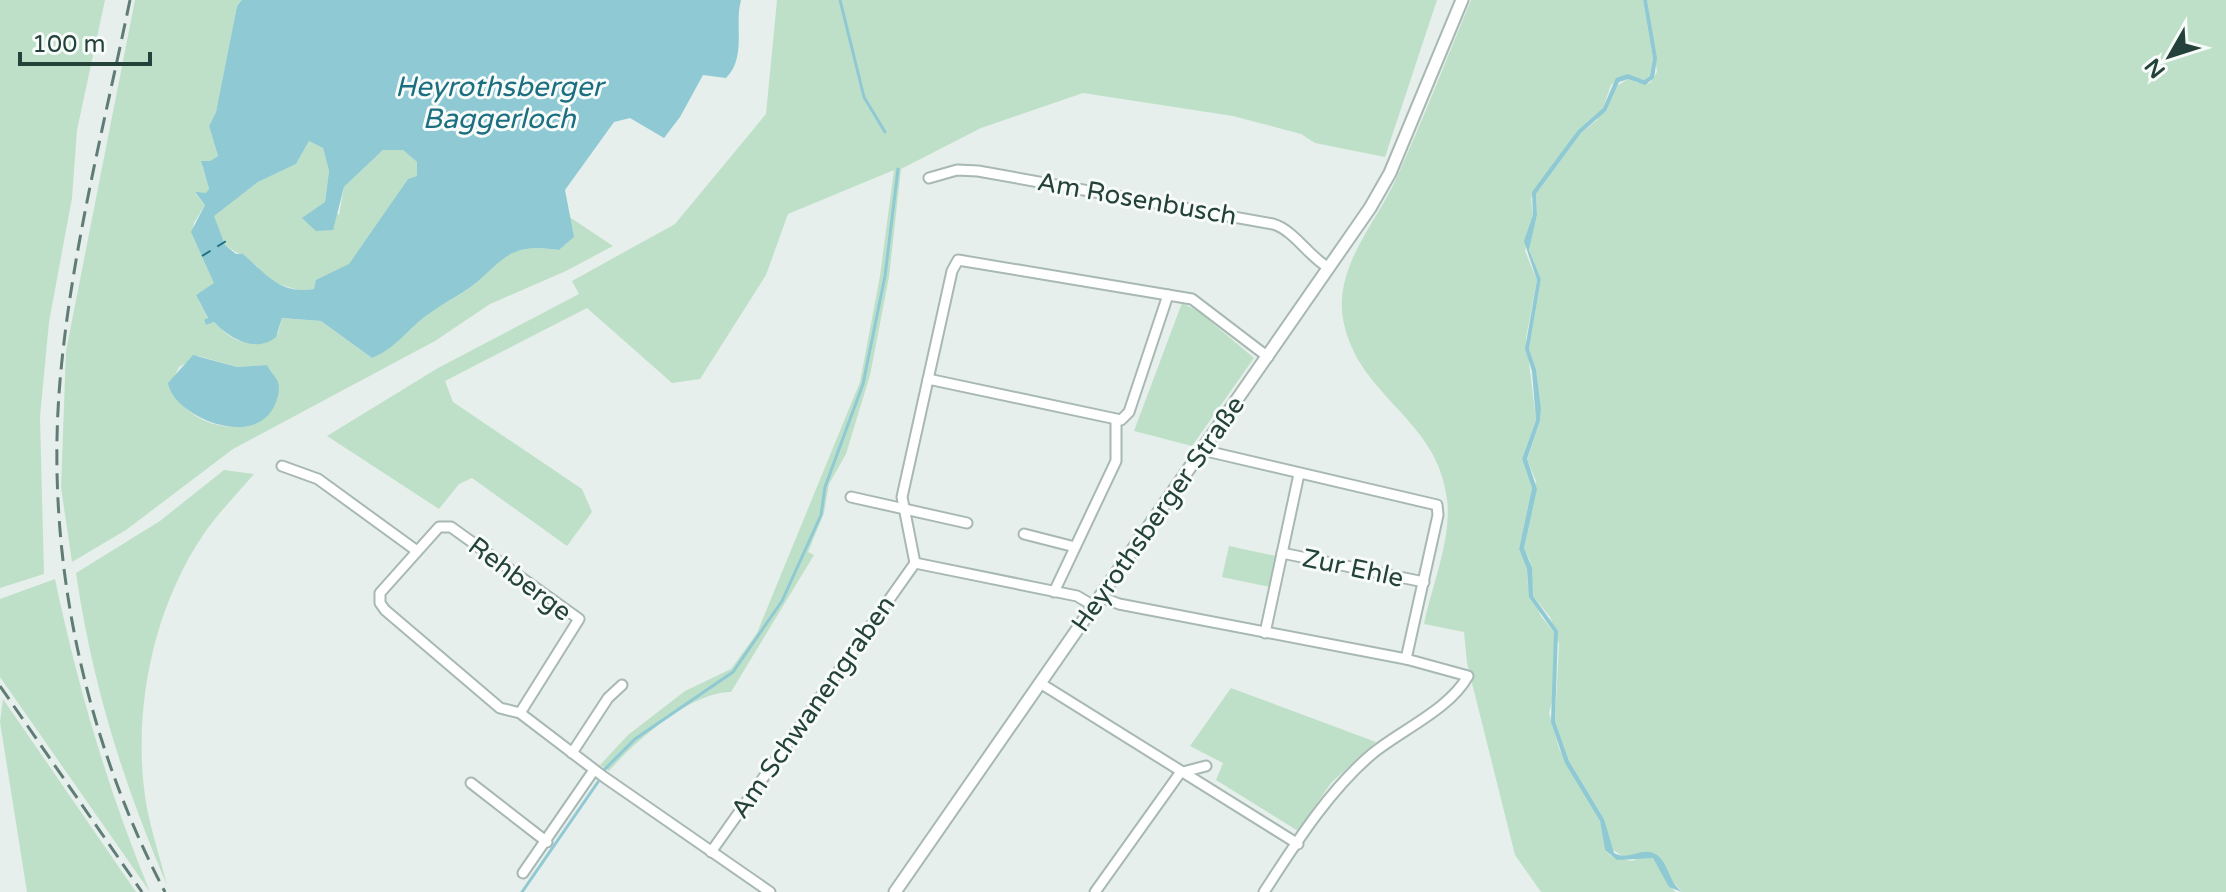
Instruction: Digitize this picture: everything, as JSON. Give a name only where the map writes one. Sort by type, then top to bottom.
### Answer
[{"type":"street","name":"Heyrothsberger Straße","points":[[895,892],[1380,192],[1462,0]]},
{"type":"street","name":"Am Rosenbusch","points":[[929,178],[957,170],[978,171],[1278,225],[1329,268]]},
{"type":"street","points":[[1264,892],[1362,763],[1444,700],[1468,676],[1406,659],[915,563],[902,497],[952,271],[958,260],[1168,295],[1199,303],[1268,357]]},
{"type":"street","points":[[928,379],[1116,420],[1124,419],[1168,295]]},
{"type":"street","points":[[1054,592],[1116,461],[1116,420]]},
{"type":"street","name":"Zur Ehle","points":[[1202,450],[1437,505],[1438,515],[1406,659]]},
{"type":"street","points":[[282,466],[318,479],[417,551]]},
{"type":"street","name":"Zur Ehle","points":[[1265,633],[1299,474]]},
{"type":"street","points":[[851,497],[967,523]]},
{"type":"street","name":"Rehberge","points":[[520,713],[579,619],[451,527],[439,527],[380,593],[380,603],[500,708],[520,713],[594,770],[770,892]]},
{"type":"street","points":[[1024,534],[1075,547]]},
{"type":"street","name":"Zur Ehle","points":[[1282,553],[1424,582]]},
{"type":"street","name":"Am Schwanengraben","points":[[711,852],[915,563]]},
{"type":"street","points":[[1040,683],[1298,844]]},
{"type":"street","points":[[572,753],[608,698],[622,685]]},
{"type":"street","points":[[1095,892],[1180,773],[1206,766]]},
{"type":"street","points":[[523,873],[594,770]]},
{"type":"street","points":[[471,783],[547,842]]},
{"type":"green space","points":[[0,0],[105,0],[77,130],[72,198],[49,322],[40,417],[44,574],[0,588]]},
{"type":"green space","points":[[135,0],[242,0],[237,6],[216,112],[209,126],[218,156],[202,166],[209,189],[206,193],[195,193],[205,205],[194,223],[192,234],[215,283],[196,295],[208,319],[204,321],[206,325],[214,322],[236,340],[251,342],[278,333],[282,318],[321,321],[372,358],[389,348],[430,312],[467,290],[509,254],[529,249],[559,250],[574,237],[568,216],[613,246],[566,271],[490,304],[435,341],[233,449],[126,530],[72,562],[61,487],[66,351]],"holes":[[[199,356],[237,367],[267,365],[278,392],[270,409],[258,421],[241,426],[224,426],[190,412],[178,399],[172,382],[179,367]]]},
{"type":"green space","points":[[777,0],[1437,0],[1385,157],[1315,143],[1301,134],[1233,116],[1083,93],[981,128],[901,169],[889,277],[870,375],[846,454],[829,484],[824,513],[808,552],[814,555],[731,692],[699,700],[665,720],[609,771],[600,765],[628,735],[685,691],[731,669],[757,633],[860,382],[880,276],[894,170],[788,214],[766,275],[700,379],[672,383],[587,308],[445,381],[453,402],[582,489],[592,512],[567,546],[472,478],[459,484],[439,509],[327,436],[438,368],[579,294],[572,281],[675,224],[766,114]]},
{"type":"green space","points":[[1471,0],[1643,0],[1653,58],[1650,76],[1644,80],[1628,74],[1611,85],[1603,108],[1578,130],[1531,198],[1533,215],[1525,251],[1537,280],[1526,338],[1536,420],[1522,459],[1532,488],[1519,549],[1527,569],[1528,587],[1541,616],[1554,632],[1554,694],[1549,713],[1559,748],[1600,821],[1605,850],[1611,856],[1632,861],[1641,857],[1653,858],[1675,892],[1541,892],[1515,855],[1467,663],[1464,632],[1424,624],[1447,530],[1447,499],[1441,471],[1414,427],[1364,369],[1351,346],[1343,319],[1342,300],[1351,263],[1396,179]]},
{"type":"green space","points":[[1647,0],[2226,0],[2226,892],[1682,892],[1648,852],[1624,857],[1610,848],[1604,819],[1569,761],[1555,721],[1559,644],[1550,617],[1533,596],[1530,561],[1524,549],[1536,481],[1527,460],[1540,421],[1541,408],[1536,369],[1529,349],[1541,279],[1529,250],[1537,215],[1536,194],[1581,133],[1597,120],[1615,87],[1628,79],[1650,83],[1657,72]]},
{"type":"green space","points":[[309,141],[323,148],[329,171],[325,202],[339,215],[344,187],[383,150],[403,150],[417,162],[417,177],[408,179],[349,265],[317,280],[314,289],[301,291],[269,281],[257,266],[225,245],[213,216],[258,182],[296,164]]},
{"type":"green space","points":[[1182,303],[1198,311],[1254,358],[1192,446],[1134,431]]},
{"type":"green space","points":[[224,470],[254,474],[221,511],[185,565],[159,629],[144,699],[142,769],[146,803],[167,885],[136,809],[111,732],[91,654],[76,573],[160,521]]},
{"type":"green space","points":[[1229,546],[1276,556],[1270,587],[1222,577]]},
{"type":"green space","points":[[55,579],[95,738],[150,892],[0,677],[0,599]]},
{"type":"green space","points":[[1231,688],[1376,742],[1331,783],[1298,831],[1216,780],[1223,763],[1190,746]]},
{"type":"green space","points":[[3,699],[136,892],[27,892],[0,722]]},
{"type":"water","name":"Heyrothsberger Baggerloch","points":[[242,0],[741,0],[738,51],[726,78],[703,75],[680,117],[664,138],[630,118],[614,122],[565,190],[574,237],[559,250],[529,249],[509,255],[472,286],[422,319],[389,349],[372,358],[321,321],[282,318],[276,337],[268,342],[252,344],[235,338],[214,322],[206,325],[204,320],[208,318],[196,295],[214,283],[191,232],[205,205],[195,192],[206,193],[209,189],[201,161],[210,161],[218,156],[209,126],[216,112],[237,6]],"holes":[[[309,141],[323,148],[329,171],[325,202],[302,218],[316,231],[333,230],[344,187],[383,150],[403,150],[417,162],[417,176],[408,179],[349,264],[316,280],[314,289],[292,289],[274,281],[243,254],[236,254],[225,245],[214,216],[258,182],[296,164]]]},
{"type":"water","points":[[1643,0],[1647,0],[1657,58],[1654,78],[1645,85],[1628,79],[1619,82],[1606,111],[1581,133],[1536,194],[1537,215],[1529,250],[1541,279],[1529,349],[1536,369],[1541,408],[1540,421],[1527,459],[1537,489],[1524,548],[1532,568],[1533,596],[1558,631],[1555,721],[1569,761],[1604,819],[1614,853],[1625,856],[1652,852],[1664,863],[1682,892],[1669,887],[1653,858],[1617,860],[1605,850],[1600,821],[1565,763],[1551,722],[1554,632],[1529,597],[1527,569],[1519,549],[1532,488],[1522,459],[1536,420],[1532,371],[1525,349],[1537,280],[1524,241],[1533,215],[1532,192],[1578,130],[1603,108],[1616,78],[1628,74],[1644,80],[1650,76],[1653,58]]},
{"type":"water","points":[[193,355],[237,367],[267,365],[279,387],[277,399],[268,415],[254,424],[237,427],[200,418],[185,408],[173,396],[168,383]]},
{"type":"waterway","points":[[840,0],[864,97],[885,132]]},
{"type":"waterway","points":[[605,769],[635,739],[733,672],[782,601],[821,515],[825,487],[863,384],[885,276],[898,169]]},
{"type":"waterway","points":[[522,892],[598,782]]},
{"type":"ferry route","points":[[202,256],[231,238]]},
{"type":"railway","points":[[130,0],[89,190],[65,333],[57,447],[59,513],[65,579],[76,644],[92,709],[112,772],[165,892]]},
{"type":"railway","points":[[0,686],[142,892]]}]
